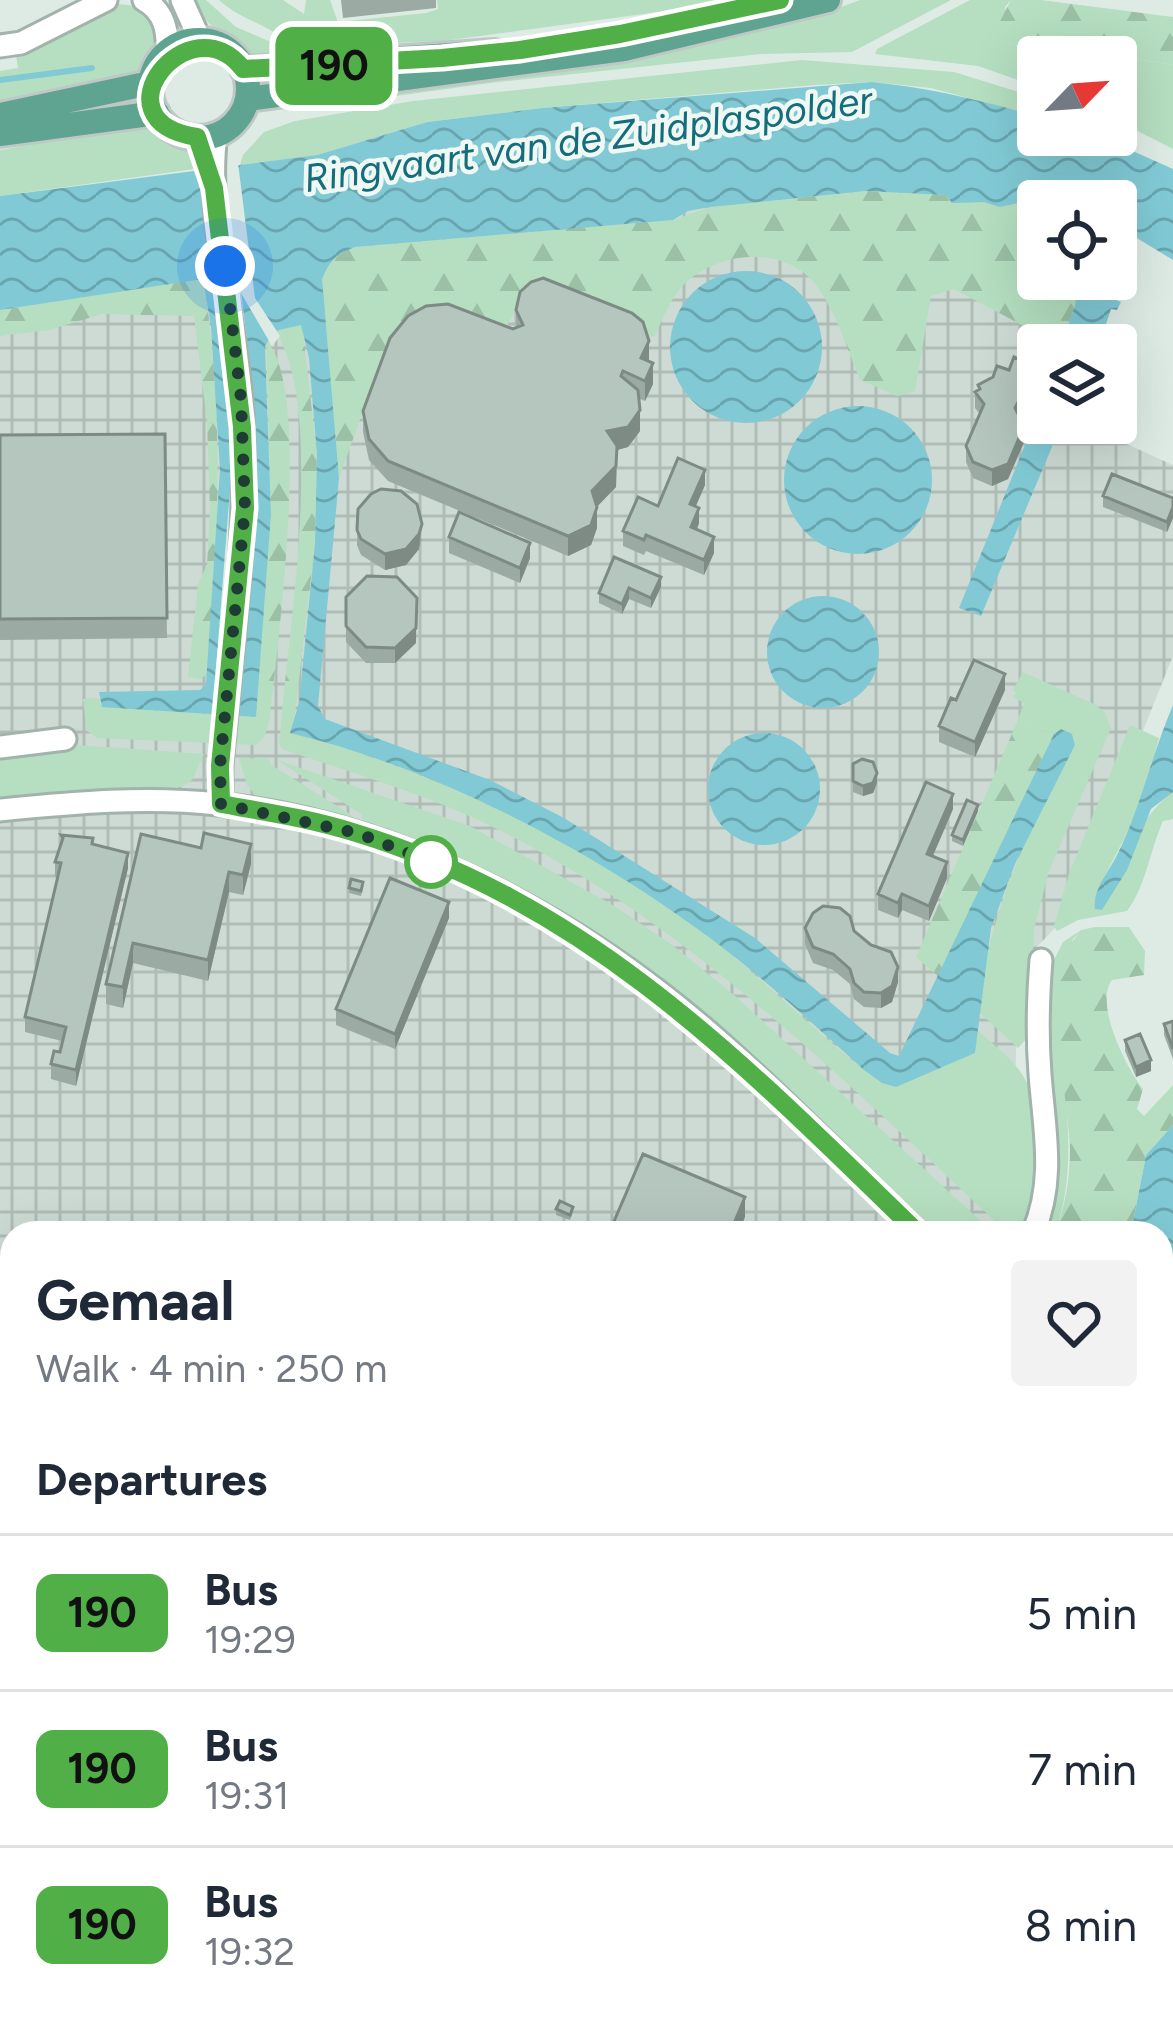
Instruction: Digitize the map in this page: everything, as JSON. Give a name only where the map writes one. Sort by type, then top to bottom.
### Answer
[{"type":"main road","points":[[243,69],[520,50],[780,0]]},
{"type":"main road","points":[[247,99],[624,49],[828,0]]},
{"type":"main road","points":[[200,40],[226,48],[243,69],[247,99],[236,121],[208,148],[178,133],[157,113],[150,83],[167,51],[200,40]]},
{"type":"main road","points":[[0,115],[150,83]]},
{"type":"main road","points":[[0,134],[157,113]]},
{"type":"street","points":[[0,46],[21,43],[89,4],[106,0]]},
{"type":"street","points":[[144,0],[165,23],[167,51]]},
{"type":"street","points":[[182,0],[200,40]]},
{"type":"street","points":[[208,148],[241,399],[245,508],[220,766],[221,804]]},
{"type":"street","points":[[0,747],[65,739]]},
{"type":"street","points":[[0,810],[139,799],[221,804],[357,833],[512,897],[638,976],[705,1030],[905,1221]]},
{"type":"street","points":[[1037,1221],[1047,1187],[1048,1149],[1037,1019],[1041,960]]},
{"type":"shaded area","points":[[905,157],[1017,180],[1017,300],[1085,300],[1077,324],[1017,324],[1017,444],[1126,444],[1173,465],[1173,656],[1070,912],[1018,967],[1012,1221],[0,1221],[0,298]]},
{"type":"green space","points":[[192,0],[206,0],[236,27],[276,44],[284,63],[256,56],[231,42],[209,24]]},
{"type":"green space","points":[[219,0],[283,0],[304,14],[306,0],[330,0],[338,22],[426,13],[438,9],[437,0],[747,0],[443,41],[392,43],[293,62],[274,32]]},
{"type":"green space","points":[[860,0],[951,0],[852,52],[761,54],[309,108],[296,102],[830,11]]},
{"type":"green space","points":[[970,0],[1011,0],[1005,7],[1010,45],[1017,42],[1017,80],[978,66],[875,54]]},
{"type":"green space","points":[[1011,0],[1173,17],[1173,65],[1137,59],[1137,36],[1017,36],[1017,42],[1010,45],[997,27]]},
{"type":"green space","points":[[114,4],[143,10],[155,27],[153,50],[140,75],[0,109],[0,71],[18,68],[16,55],[62,37]]},
{"type":"green space","points":[[1137,59],[1173,65],[1173,149],[1137,131]]},
{"type":"green space","points":[[802,60],[954,72],[1017,92],[1017,111],[931,88],[872,82],[815,85],[427,122],[317,155],[239,168],[243,155],[264,132],[295,121],[413,101]]},
{"type":"green space","points":[[138,125],[186,148],[198,173],[195,169],[0,196],[0,150]]},
{"type":"green space","points":[[865,191],[947,195],[952,203],[984,202],[1000,207],[1017,203],[1017,300],[1076,300],[1075,306],[1069,324],[1020,324],[954,289],[931,296],[915,391],[897,396],[860,380],[818,288],[795,267],[778,260],[740,258],[703,270],[673,299],[654,337],[552,293],[521,301],[502,335],[383,356],[339,478],[322,279],[343,252],[355,247],[673,220],[710,207]]},
{"type":"green space","points":[[203,278],[218,475],[208,674],[200,679],[188,677],[198,584],[207,565],[210,509],[207,422],[194,316],[102,314],[49,330],[0,336],[0,310]]},
{"type":"green space","points":[[302,324],[317,455],[315,543],[295,714],[282,713],[301,460],[290,365],[275,331]]},
{"type":"green space","points":[[266,340],[280,367],[290,462],[270,718],[256,717],[271,514]]},
{"type":"green space","points":[[1023,672],[1096,705],[1111,728],[1049,871],[1034,929],[1029,1036],[1018,1048],[979,1012],[984,974],[1012,874],[1075,745],[1072,734],[1061,729],[1054,734],[1017,722],[1024,703],[1013,697],[1013,690]]},
{"type":"green space","points":[[98,698],[103,707],[270,718],[265,736],[256,745],[97,738],[87,731],[83,699]]},
{"type":"green space","points":[[282,713],[295,714],[291,733],[457,790],[568,845],[715,941],[882,1083],[974,1053],[977,1030],[1018,1069],[1034,1100],[1038,1159],[1026,1221],[995,1221],[766,1012],[702,960],[567,867],[470,816],[282,749]]},
{"type":"green space","points":[[1017,722],[1054,734],[939,977],[916,957]]},
{"type":"green space","points":[[1130,725],[1159,738],[1141,806],[1097,891],[1144,823],[1173,792],[1173,819],[1163,821],[1127,911],[1078,920],[1057,931],[1054,926],[1069,874]]},
{"type":"green space","points":[[78,745],[204,754],[192,780],[182,787],[68,790],[0,798],[0,756]]},
{"type":"green space","points":[[239,758],[270,759],[270,764],[354,821],[256,796],[247,785]]},
{"type":"green space","points":[[277,760],[470,826],[611,904],[734,995],[981,1221],[921,1221],[757,1064],[633,962],[495,877],[419,844],[420,840],[363,820],[361,814]]},
{"type":"green space","points":[[1129,927],[1145,951],[1144,975],[1112,980],[1107,990],[1109,1019],[1143,1089],[1137,1109],[1144,1116],[1173,1085],[1173,1125],[1146,1155],[1133,1221],[1059,1221],[1070,1161],[1058,1005],[1068,951],[1081,930]]},
{"type":"green space","points":[[1081,930],[1073,939],[1060,1020],[1068,1132],[1066,1183],[1058,1221],[1043,1221],[1048,972],[1063,942]]},
{"type":"water","name":"Ringvaart van de Zuidplaspolder","points":[[872,82],[1017,111],[1017,156],[1137,153],[1173,169],[1173,260],[1137,238],[1137,180],[1017,180],[1017,203],[1000,207],[984,202],[952,203],[946,195],[865,191],[710,207],[673,220],[355,247],[331,263],[322,279],[339,478],[318,706],[325,719],[490,780],[564,818],[755,938],[899,1056],[1054,734],[1061,729],[1072,734],[1075,745],[1015,864],[991,928],[975,1053],[896,1087],[864,1070],[710,938],[615,873],[455,790],[345,748],[290,733],[299,703],[315,543],[317,455],[309,358],[301,325],[275,331],[265,346],[271,514],[256,717],[102,707],[99,692],[200,690],[206,684],[220,469],[211,327],[203,279],[0,310],[0,196],[317,155],[427,122],[542,108]]},
{"type":"water","points":[[746,271],[775,277],[800,293],[816,318],[822,347],[816,376],[800,401],[775,417],[746,423],[717,417],[692,401],[676,376],[670,347],[676,318],[692,293],[717,277]]},
{"type":"water","points":[[1076,300],[1121,302],[1117,310],[1111,309],[1106,324],[1069,324]]},
{"type":"water","points":[[858,406],[886,411],[910,428],[927,452],[932,480],[927,508],[910,532],[886,549],[858,554],[830,549],[806,532],[789,508],[784,480],[789,452],[806,428],[830,411]]},
{"type":"water","points":[[1025,444],[1053,444],[981,616],[959,608]]},
{"type":"water","points":[[823,596],[844,600],[862,613],[875,631],[879,652],[875,673],[862,691],[844,704],[823,708],[802,704],[784,691],[771,673],[767,652],[771,631],[784,613],[802,600]]},
{"type":"water","points":[[1173,705],[1173,792],[1151,809],[1127,870],[1102,910],[1095,909],[1098,889],[1125,838]]},
{"type":"water","points":[[764,733],[785,737],[803,750],[816,768],[820,789],[816,810],[803,828],[785,841],[764,845],[743,841],[725,828],[712,810],[708,789],[712,768],[725,750],[743,737]]},
{"type":"water","points":[[1173,1125],[1173,1221],[1133,1221],[1146,1155]]},
{"type":"pier","points":[[238,163],[255,298],[280,336],[272,346],[241,293],[256,465],[236,722],[212,719],[232,464],[226,375],[197,168]]},
{"type":"building","points":[[543,278],[632,313],[643,322],[649,341],[641,358],[653,363],[645,381],[623,371],[621,376],[638,390],[640,410],[628,427],[607,431],[617,446],[616,466],[592,491],[597,507],[591,525],[568,536],[388,461],[369,439],[363,411],[390,338],[408,316],[426,306],[448,304],[513,329],[523,325],[516,310],[520,292]]},
{"type":"building","points":[[1017,358],[1017,443],[1008,464],[992,470],[973,462],[966,446],[984,404],[975,392],[993,377],[997,366],[1009,370]]},
{"type":"building","points":[[165,434],[167,618],[0,619],[0,435]]},
{"type":"building","points":[[678,458],[705,470],[690,504],[699,508],[691,527],[714,537],[704,560],[646,535],[644,540],[623,531],[638,497],[658,506]]},
{"type":"building","points":[[1112,474],[1173,498],[1167,522],[1103,496]]},
{"type":"building","points":[[381,489],[401,491],[417,504],[422,524],[406,549],[385,554],[361,539],[357,530],[358,509]]},
{"type":"building","points":[[459,512],[530,543],[520,568],[449,537]]},
{"type":"building","points":[[614,557],[661,577],[651,598],[629,588],[622,604],[599,593]]},
{"type":"building","points":[[367,576],[397,577],[417,598],[416,628],[395,648],[366,647],[346,626],[346,597]]},
{"type":"building","points":[[974,660],[1005,674],[975,742],[939,726]]},
{"type":"building","points":[[862,759],[873,762],[877,773],[873,783],[863,786],[853,781],[853,764]]},
{"type":"building","points":[[926,782],[953,794],[927,854],[947,862],[929,906],[902,894],[898,903],[878,894]]},
{"type":"building","points":[[967,800],[978,805],[963,840],[952,835]]},
{"type":"building","points":[[204,833],[251,844],[243,875],[229,872],[208,960],[133,943],[123,987],[106,984],[141,834],[201,848]]},
{"type":"building","points":[[61,835],[93,838],[92,844],[128,853],[76,1070],[51,1064],[54,1051],[60,1052],[66,1027],[25,1017],[61,863],[55,862]]},
{"type":"building","points":[[390,878],[449,902],[395,1034],[336,1009]]},
{"type":"building","points":[[351,879],[363,882],[361,891],[349,888]]},
{"type":"building","points":[[823,906],[840,908],[850,916],[854,931],[871,945],[891,952],[898,967],[892,986],[881,993],[864,992],[854,983],[850,969],[833,954],[813,947],[805,928]]},
{"type":"building","points":[[1173,1021],[1173,1049],[1164,1024]]},
{"type":"building","points":[[1140,1034],[1151,1060],[1136,1067],[1125,1040]]},
{"type":"building","points":[[643,1154],[745,1197],[735,1221],[614,1221]]},
{"type":"building","points":[[560,1201],[573,1207],[570,1215],[556,1209]]},
{"type":"waterway","points":[[0,80],[92,68]]},
{"type":"bus line","name":"190","points":[[780,0],[620,34],[442,58],[243,69],[226,48],[200,40],[177,45],[159,61],[150,83],[153,104],[170,128],[197,137],[214,188],[241,399],[245,508],[220,766],[221,804],[357,833],[512,897],[638,976],[705,1030],[906,1221]]},
{"type":"route","points":[[225,266],[241,399],[245,508],[220,766],[221,804],[357,833],[431,862]]}]
